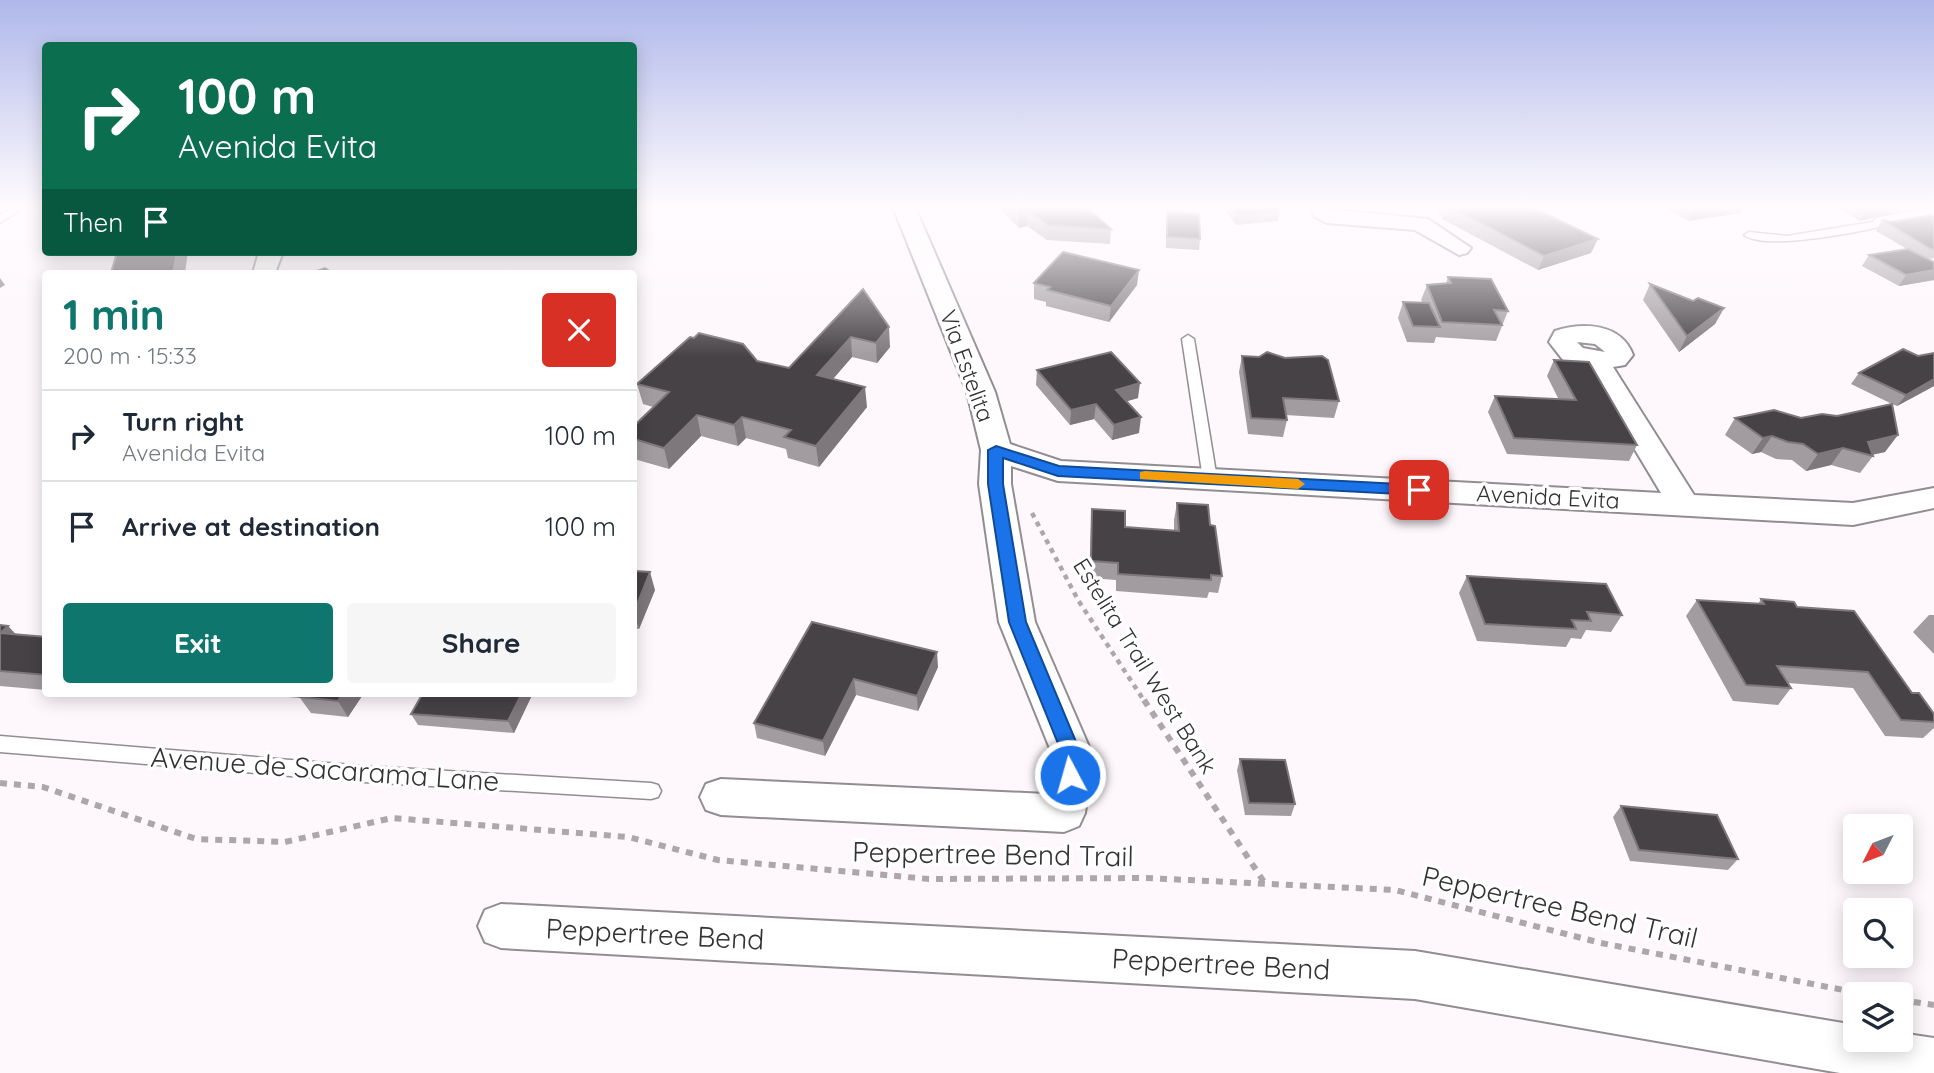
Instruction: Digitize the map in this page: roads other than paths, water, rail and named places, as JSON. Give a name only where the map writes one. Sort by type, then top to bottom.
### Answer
[{"type":"street","name":"Via Estelita","points":[[721,797],[1065,813],[1073,756],[1017,622],[995,484],[1005,454],[925,257]]},
{"type":"street","points":[[1596,362],[1684,504]]},
{"type":"street","name":"Avenida Evita","points":[[1005,454],[1058,471],[1853,513],[1934,498]]},
{"type":"street","name":"Peppertree Bend","points":[[501,926],[1415,975],[1934,1064]]},
{"type":"lane","points":[[1188,340],[1210,479]]},
{"type":"lane","name":"Avenue de Sacarama Lane","points":[[0,744],[364,774],[650,791]]}]
